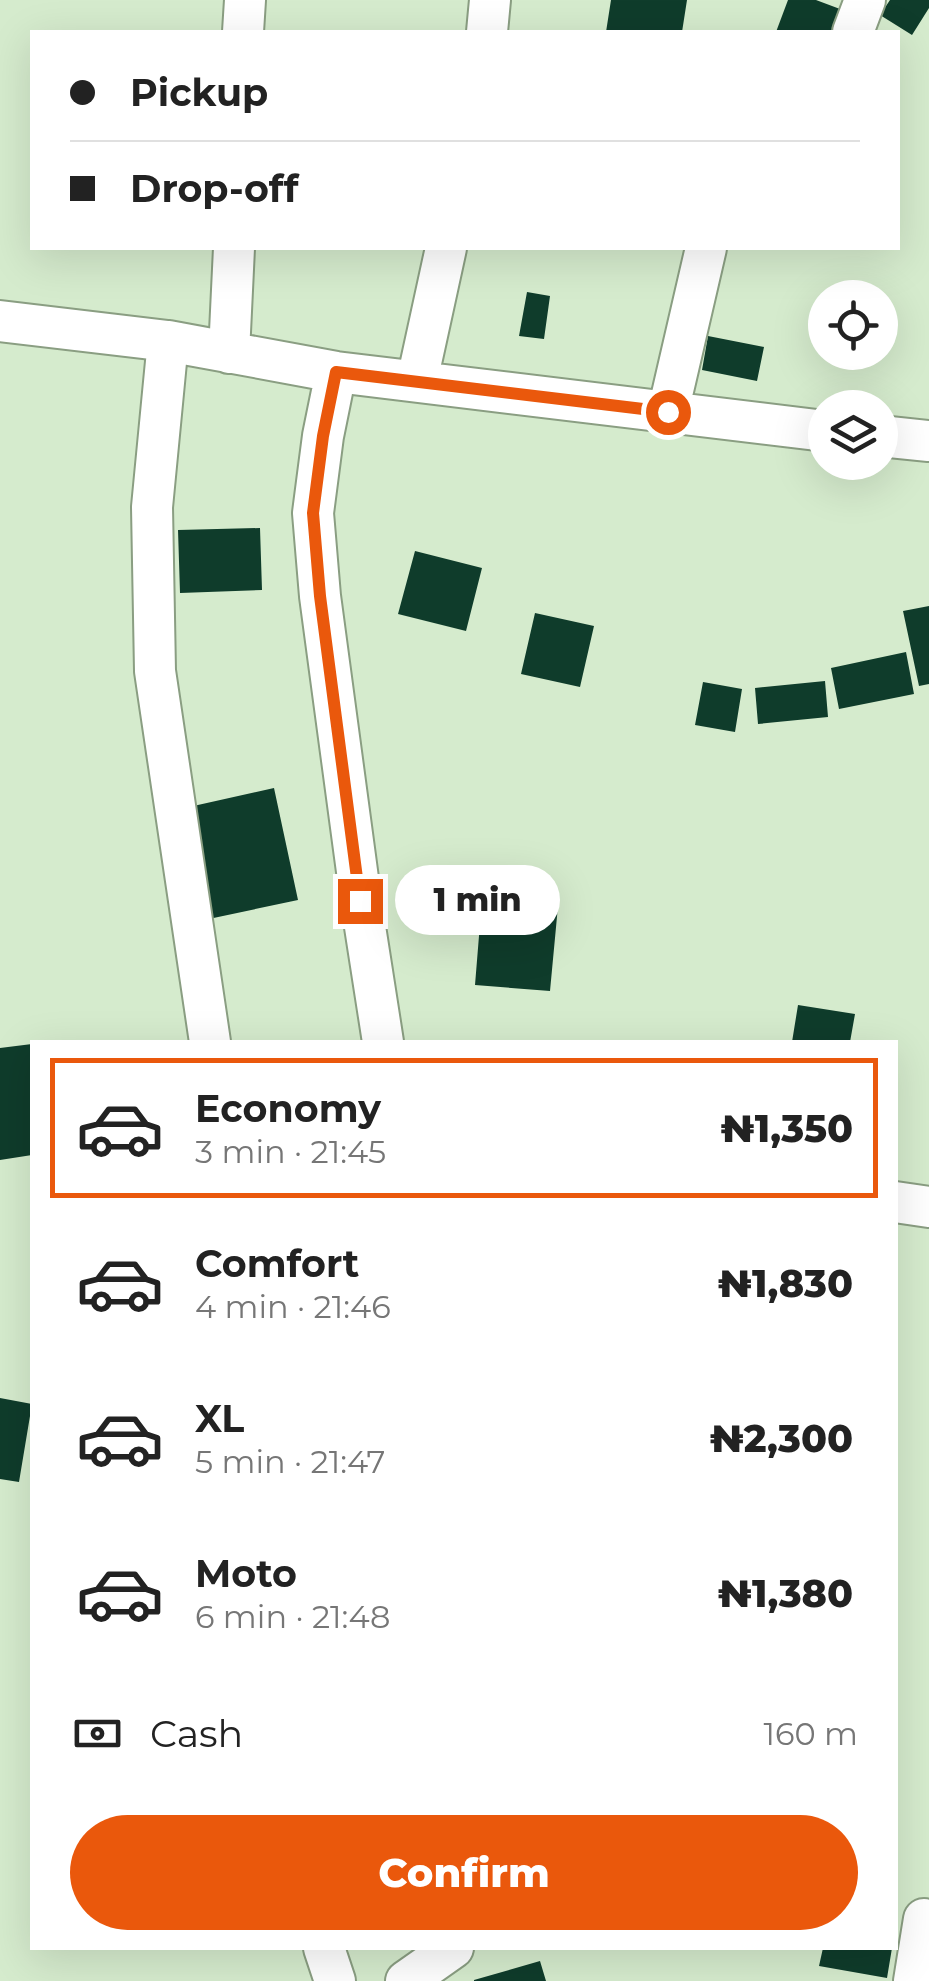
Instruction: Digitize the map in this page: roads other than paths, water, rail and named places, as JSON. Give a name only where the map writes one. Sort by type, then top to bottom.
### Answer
[{"type":"street","points":[[244,30],[245,0]]},
{"type":"street","points":[[488,30],[490,0]]},
{"type":"street","points":[[854,30],[865,0]]},
{"type":"street","points":[[229,353],[234,250]]},
{"type":"street","points":[[417,380],[446,250]]},
{"type":"street","points":[[668,412],[706,250]]},
{"type":"street","points":[[0,320],[168,341],[336,372],[808,429]]},
{"type":"street","points":[[168,341],[152,507],[155,671],[210,1040]]},
{"type":"street","points":[[336,372],[313,513],[320,596],[360,901],[383,1040]]},
{"type":"street","points":[[898,438],[929,442]]},
{"type":"street","points":[[898,1202],[929,1207]]},
{"type":"street","points":[[914,1981],[924,1919]]},
{"type":"street","points":[[325,1950],[335,1981]]},
{"type":"street","points":[[406,1981],[450,1950]]}]
